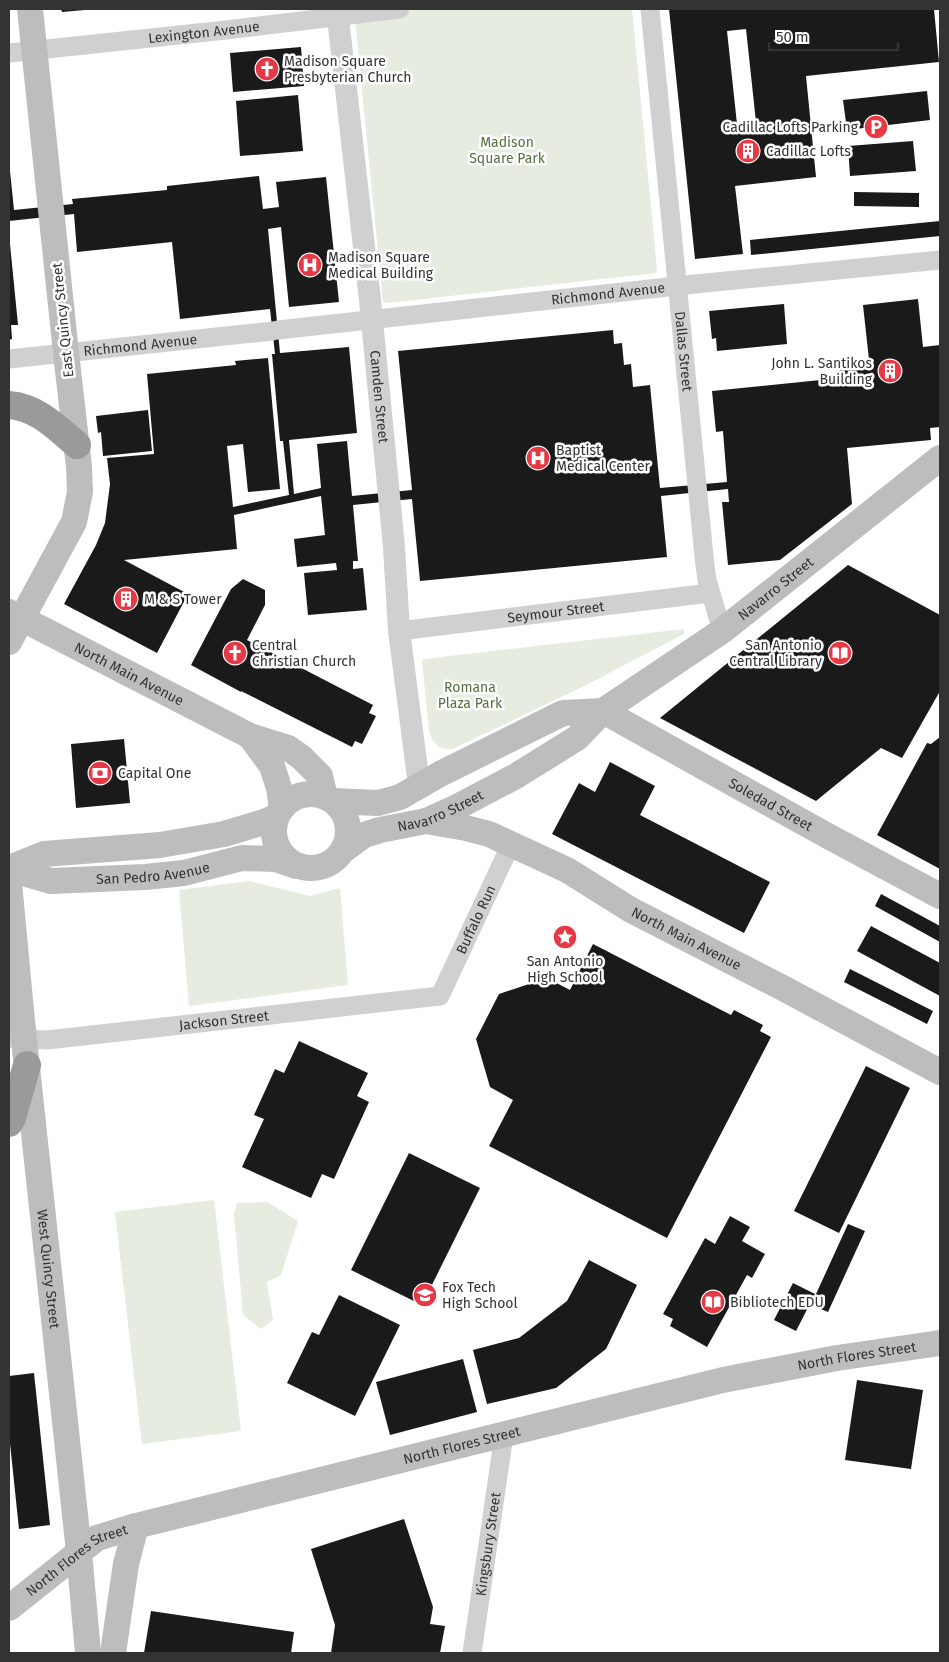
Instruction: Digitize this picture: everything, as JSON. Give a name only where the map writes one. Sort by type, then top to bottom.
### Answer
[{"type":"highway","points":[[9,405],[35,412],[77,445]]},
{"type":"highway","points":[[9,1123],[20,1047]]},
{"type":"main road","name":"East Quincy Street","points":[[15,615],[74,522],[80,492],[77,445],[30,9]]},
{"type":"main road","name":"Navarro Street","points":[[345,849],[364,835],[380,830],[426,822],[516,776],[577,738],[603,711],[722,631],[940,458]]},
{"type":"main road","points":[[9,642],[15,615]]},
{"type":"main road","name":"North Main Avenue","points":[[15,615],[250,736],[288,748],[320,776],[329,799]]},
{"type":"main road","name":"Navarro Street","points":[[329,799],[378,803],[400,797],[420,785],[563,713],[603,711]]},
{"type":"main road","name":"Soledad Street","points":[[603,711],[940,896]]},
{"type":"main road","name":"North Main Avenue","points":[[250,736],[272,766],[279,788],[279,812]]},
{"type":"main road","points":[[307,794],[329,799],[343,809],[348,824],[350,832],[345,849],[338,857],[322,867],[305,868],[296,866],[286,858],[276,844],[273,826],[279,812],[297,797],[307,794]]},
{"type":"main road","name":"San Pedro Avenue","points":[[9,868],[44,854],[160,845],[224,834],[264,822],[279,812]]},
{"type":"main road","name":"North Main Avenue","points":[[426,822],[490,834],[567,870],[631,910],[940,1072]]},
{"type":"main road","name":"San Pedro Avenue","points":[[9,868],[51,881],[145,877],[184,873],[242,858],[276,859],[296,866]]},
{"type":"main road","name":"West Quincy Street","points":[[9,883],[20,1047],[79,1552],[88,1653]]},
{"type":"main road","name":"North Flores Street","points":[[9,1608],[97,1538],[136,1526],[218,1504],[774,1368],[940,1344]]},
{"type":"main road","points":[[113,1653],[125,1566],[136,1526]]},
{"type":"street","name":"Lexington Avenue","points":[[9,53],[338,13],[400,9]]},
{"type":"street","name":"Dallas Street","points":[[650,9],[705,566],[710,593],[722,631]]},
{"type":"street","name":"Camden Street","points":[[338,13],[372,319],[394,548],[399,631],[420,785]]},
{"type":"street","name":"Richmond Avenue","points":[[9,359],[676,286],[940,260]]},
{"type":"street","name":"Seymour Street","points":[[399,631],[710,593]]},
{"type":"street","name":"Buffalo Run","points":[[440,996],[511,844]]},
{"type":"street","name":"Jackson Street","points":[[20,1047],[47,1040],[440,996]]},
{"type":"street","name":"Kingsbury Street","points":[[472,1653],[504,1435]]},
{"type":"green space","name":"Madison Square Park","points":[[354,9],[632,9],[656,273],[388,303],[383,302]]},
{"type":"green space","name":"Romana Plaza Park","points":[[684,629],[684,634],[584,686],[453,749],[444,749],[432,739],[429,730],[422,661],[424,659]]},
{"type":"green space","points":[[249,881],[310,896],[340,888],[348,985],[189,1006],[179,890]]},
{"type":"green space","points":[[214,1200],[241,1431],[142,1444],[115,1212]]},
{"type":"green space","points":[[267,1202],[298,1221],[281,1275],[267,1282],[273,1320],[261,1329],[243,1315],[234,1214],[237,1203]]},
{"type":"building","points":[[61,9],[84,9],[85,10],[62,12]]},
{"type":"building","name":"Cadillac Lofts","points":[[669,9],[934,9],[939,62],[806,76],[816,177],[735,186],[743,254],[695,259]],"holes":[[[746,29],[756,122],[737,124],[727,31]]]},
{"type":"building","name":"Madison Square Presbyterian Church","points":[[301,47],[304,86],[233,92],[230,53]]},
{"type":"building","points":[[927,91],[930,120],[847,130],[843,100]]},
{"type":"building","points":[[298,95],[303,151],[240,156],[236,101]]},
{"type":"building","points":[[913,141],[916,171],[850,176],[848,146]]},
{"type":"building","points":[[9,171],[14,210],[73,204],[72,199],[167,190],[167,186],[259,176],[263,209],[279,207],[276,182],[326,177],[339,302],[289,307],[281,227],[268,229],[280,353],[349,347],[357,433],[289,440],[294,494],[321,488],[317,444],[347,441],[352,496],[412,490],[398,351],[613,330],[614,344],[622,343],[624,365],[631,364],[633,387],[650,385],[660,488],[727,482],[723,431],[716,432],[712,391],[840,378],[839,363],[869,360],[863,305],[918,299],[923,347],[940,345],[940,427],[930,428],[931,440],[847,448],[852,504],[780,560],[728,565],[722,502],[729,502],[728,489],[661,496],[667,557],[420,581],[412,499],[353,505],[358,561],[353,561],[353,569],[363,568],[367,610],[308,615],[304,573],[337,570],[336,563],[297,567],[294,539],[325,535],[321,496],[234,515],[237,549],[124,560],[188,594],[157,653],[64,604],[96,545],[105,523],[110,484],[107,458],[154,454],[147,374],[236,365],[235,361],[268,358],[280,489],[248,492],[243,444],[227,446],[233,507],[289,495],[283,441],[280,441],[272,354],[275,354],[270,309],[180,319],[172,242],[77,252],[74,214],[9,221]]},
{"type":"building","points":[[854,192],[919,193],[919,207],[854,206]]},
{"type":"building","points":[[940,221],[940,236],[751,255],[750,240]]},
{"type":"building","points":[[9,244],[18,325],[11,325],[12,339],[9,340]]},
{"type":"building","points":[[784,304],[787,344],[717,351],[716,338],[712,339],[709,311]]},
{"type":"building","points":[[148,410],[152,451],[103,456],[101,432],[98,433],[96,416]]},
{"type":"building","name":"San Antonio Central Library","points":[[848,565],[940,615],[940,691],[902,758],[881,748],[816,801],[660,718]]},
{"type":"building","name":"Central Christian Church","points":[[243,579],[265,590],[265,605],[247,640],[373,705],[369,713],[376,716],[362,744],[355,741],[352,747],[191,665],[231,589]]},
{"type":"building","points":[[940,737],[940,869],[877,835],[927,743],[931,744]]},
{"type":"building","name":"Capital One","points":[[124,739],[130,803],[76,808],[71,744]]},
{"type":"building","points":[[610,762],[655,786],[640,815],[770,882],[744,933],[552,834],[579,783],[595,792]]},
{"type":"building","points":[[881,894],[940,926],[940,942],[875,906]]},
{"type":"building","points":[[871,926],[940,963],[940,996],[857,951]]},
{"type":"building","points":[[593,944],[731,1015],[734,1010],[763,1025],[760,1031],[771,1037],[667,1238],[489,1146],[513,1100],[490,1087],[476,1039],[499,994],[547,978],[570,990]]},
{"type":"building","points":[[850,969],[933,1011],[927,1024],[844,982]]},
{"type":"building","points":[[299,1041],[368,1073],[357,1096],[369,1102],[334,1179],[322,1174],[311,1198],[242,1167],[264,1119],[254,1115],[275,1069],[284,1073]]},
{"type":"building","points":[[866,1066],[910,1088],[839,1233],[794,1211]]},
{"type":"building","points":[[409,1153],[480,1188],[422,1305],[351,1270]]},
{"type":"building","points":[[730,1216],[750,1227],[742,1241],[765,1254],[752,1278],[747,1275],[707,1347],[670,1326],[673,1319],[663,1314],[705,1238],[715,1244]]},
{"type":"building","points":[[848,1224],[865,1231],[828,1312],[811,1305]]},
{"type":"building","points":[[589,1260],[637,1285],[606,1349],[556,1388],[487,1404],[473,1350],[519,1338],[567,1301]]},
{"type":"building","points":[[793,1283],[815,1294],[796,1331],[774,1320]]},
{"type":"building","points":[[339,1295],[400,1325],[355,1416],[287,1383],[312,1332],[319,1335]]},
{"type":"building","points":[[463,1359],[477,1412],[390,1435],[376,1382]]},
{"type":"building","points":[[34,1373],[50,1525],[19,1529],[9,1434],[9,1376]]},
{"type":"building","points":[[857,1380],[923,1390],[911,1469],[845,1460]]},
{"type":"building","points":[[404,1519],[433,1607],[430,1624],[445,1626],[440,1653],[331,1653],[335,1625],[311,1549]]},
{"type":"building","points":[[151,1611],[294,1632],[291,1653],[144,1653]]},
{"type":"place","name":"Madison Square Presbyterian Church","points":[[267,69]]},
{"type":"place","name":"Cadillac Lofts Parking","points":[[876,127]]},
{"type":"place","name":"Cadillac Lofts","points":[[748,151]]},
{"type":"place","name":"Madison Square Medical Building","points":[[310,265]]},
{"type":"place","name":"John L. Santikos Building","points":[[890,371]]},
{"type":"place","name":"Baptist Medical Center","points":[[538,458]]},
{"type":"place","name":"M & S Tower","points":[[126,599]]},
{"type":"place","name":"Central Christian Church","points":[[235,653]]},
{"type":"place","name":"San Antonio Central Library","points":[[840,653]]},
{"type":"place","name":"Capital One","points":[[100,773]]},
{"type":"place","name":"San Antonio High School","points":[[565,937]]},
{"type":"place","name":"Fox Tech High School","points":[[425,1295]]},
{"type":"place","name":"Bibliotech EDU","points":[[713,1302]]}]
